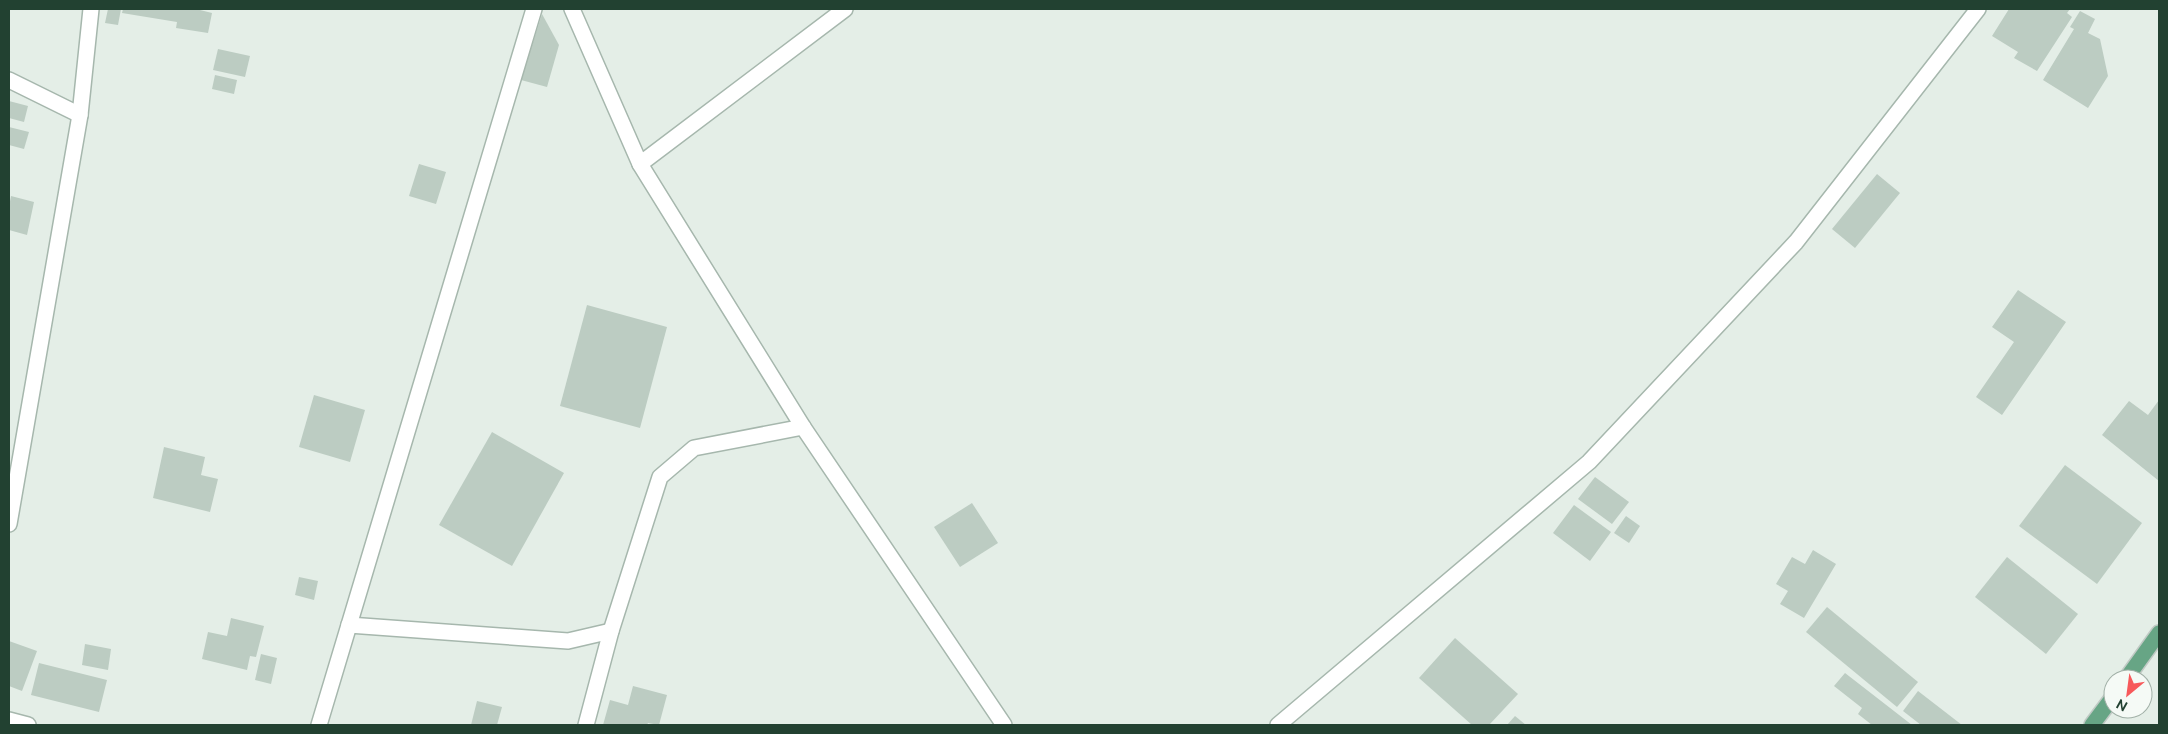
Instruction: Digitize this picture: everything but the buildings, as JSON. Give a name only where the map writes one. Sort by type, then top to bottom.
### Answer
[{"type":"main road","points":[[2133,669],[2159,633]]},
{"type":"main road","points":[[2092,725],[2103,710]]},
{"type":"street","points":[[9,524],[80,115],[91,9]]},
{"type":"street","points":[[319,725],[534,9]]},
{"type":"street","points":[[572,9],[640,164],[803,427],[1004,725]]},
{"type":"street","points":[[640,164],[845,9]]},
{"type":"street","points":[[1278,725],[1589,462],[1796,242],[1978,9]]},
{"type":"street","points":[[9,80],[80,115]]},
{"type":"street","points":[[586,725],[611,631],[660,477],[694,448],[803,427]]},
{"type":"street","points":[[349,625],[568,641],[611,631]]},
{"type":"street","points":[[9,720],[28,725]]}]
